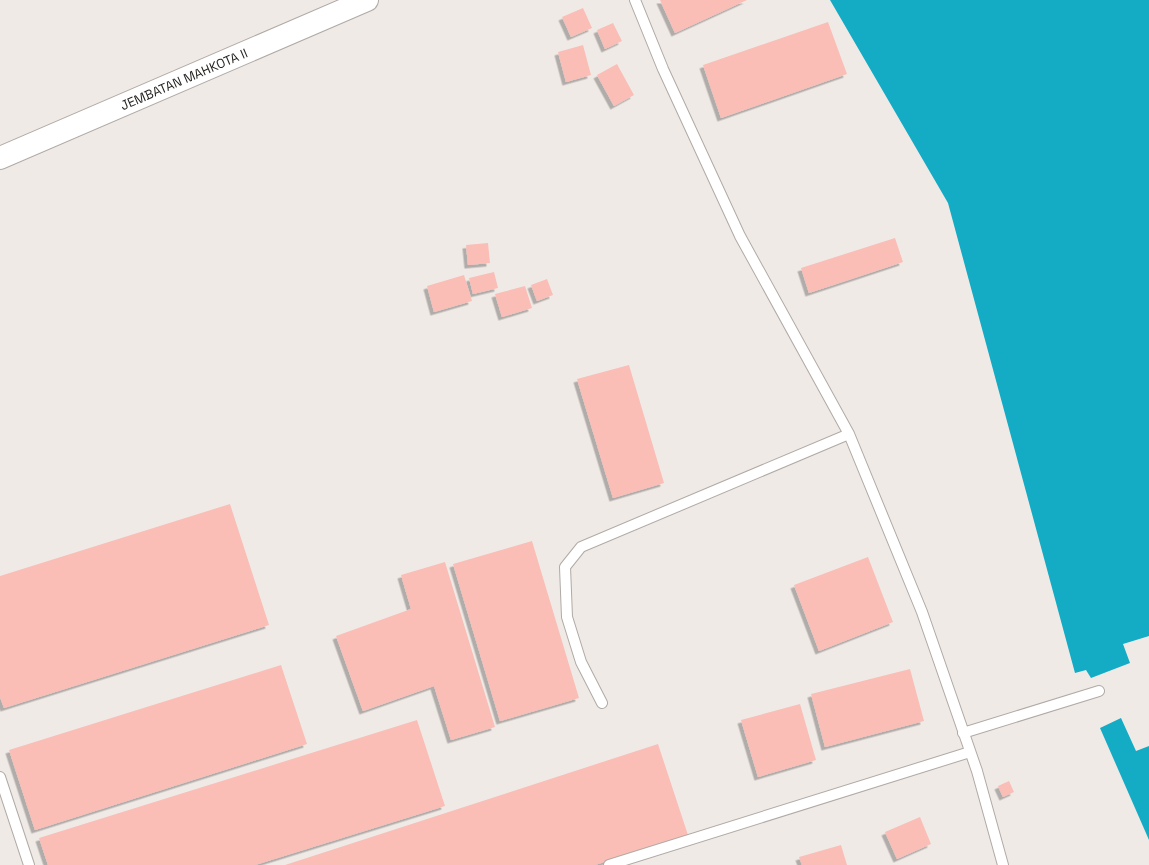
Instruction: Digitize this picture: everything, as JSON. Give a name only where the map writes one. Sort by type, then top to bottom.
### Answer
[{"type":"main road","name":"JEMBATAN MAHKOTA II","points":[[0,158],[367,0]]},
{"type":"lane","points":[[635,0],[663,69],[740,236],[849,434],[922,612],[964,733],[1003,865]]},
{"type":"lane","points":[[602,703],[581,662],[568,617],[566,567],[581,547],[849,434]]},
{"type":"lane","points":[[964,733],[1099,691]]},
{"type":"lane","points":[[609,865],[970,752]]},
{"type":"lane","points":[[0,777],[29,865]]},
{"type":"water","points":[[830,0],[1149,0],[1149,636],[1123,644],[1130,663],[1091,678],[1086,670],[1075,673],[948,203]]},
{"type":"water","points":[[1121,718],[1136,751],[1149,746],[1149,840],[1100,728]]},
{"type":"building","points":[[660,0],[747,0],[675,33]]},
{"type":"building","points":[[583,8],[592,28],[571,37],[562,17]]},
{"type":"building","points":[[828,22],[847,74],[721,118],[703,65]]},
{"type":"building","points":[[613,23],[622,41],[605,49],[597,30]]},
{"type":"building","points":[[583,45],[591,75],[566,82],[558,52]]},
{"type":"building","points":[[617,64],[634,95],[614,106],[597,75]]},
{"type":"building","points":[[895,238],[903,262],[809,293],[801,268]]},
{"type":"building","points":[[488,243],[490,263],[468,265],[466,245]]},
{"type":"building","points":[[494,272],[498,288],[473,294],[469,278]]},
{"type":"building","points":[[464,275],[472,301],[434,312],[427,286]]},
{"type":"building","points":[[547,279],[553,295],[537,301],[531,285]]},
{"type":"building","points":[[525,286],[532,308],[502,317],[495,294]]},
{"type":"building","points":[[629,365],[664,483],[613,498],[577,379]]},
{"type":"building","points":[[230,504],[269,625],[4,708],[0,697],[0,576]]},
{"type":"building","points":[[532,541],[579,698],[500,721],[453,564]]},
{"type":"building","points":[[868,557],[893,622],[819,651],[794,585]]},
{"type":"building","points":[[445,562],[495,727],[451,740],[434,686],[363,711],[336,636],[411,609],[401,575]]},
{"type":"building","points":[[281,665],[307,744],[35,830],[9,750]]},
{"type":"building","points":[[910,669],[924,721],[825,747],[811,694]]},
{"type":"building","points":[[800,704],[816,760],[758,777],[741,720]]},
{"type":"building","points":[[417,720],[445,806],[255,865],[48,865],[39,838]]},
{"type":"building","points":[[658,744],[688,835],[595,865],[285,865]]},
{"type":"building","points":[[1009,781],[1014,792],[1003,797],[998,786]]},
{"type":"building","points":[[920,817],[931,844],[897,859],[885,832]]},
{"type":"building","points":[[841,845],[847,865],[802,865],[799,857]]}]
